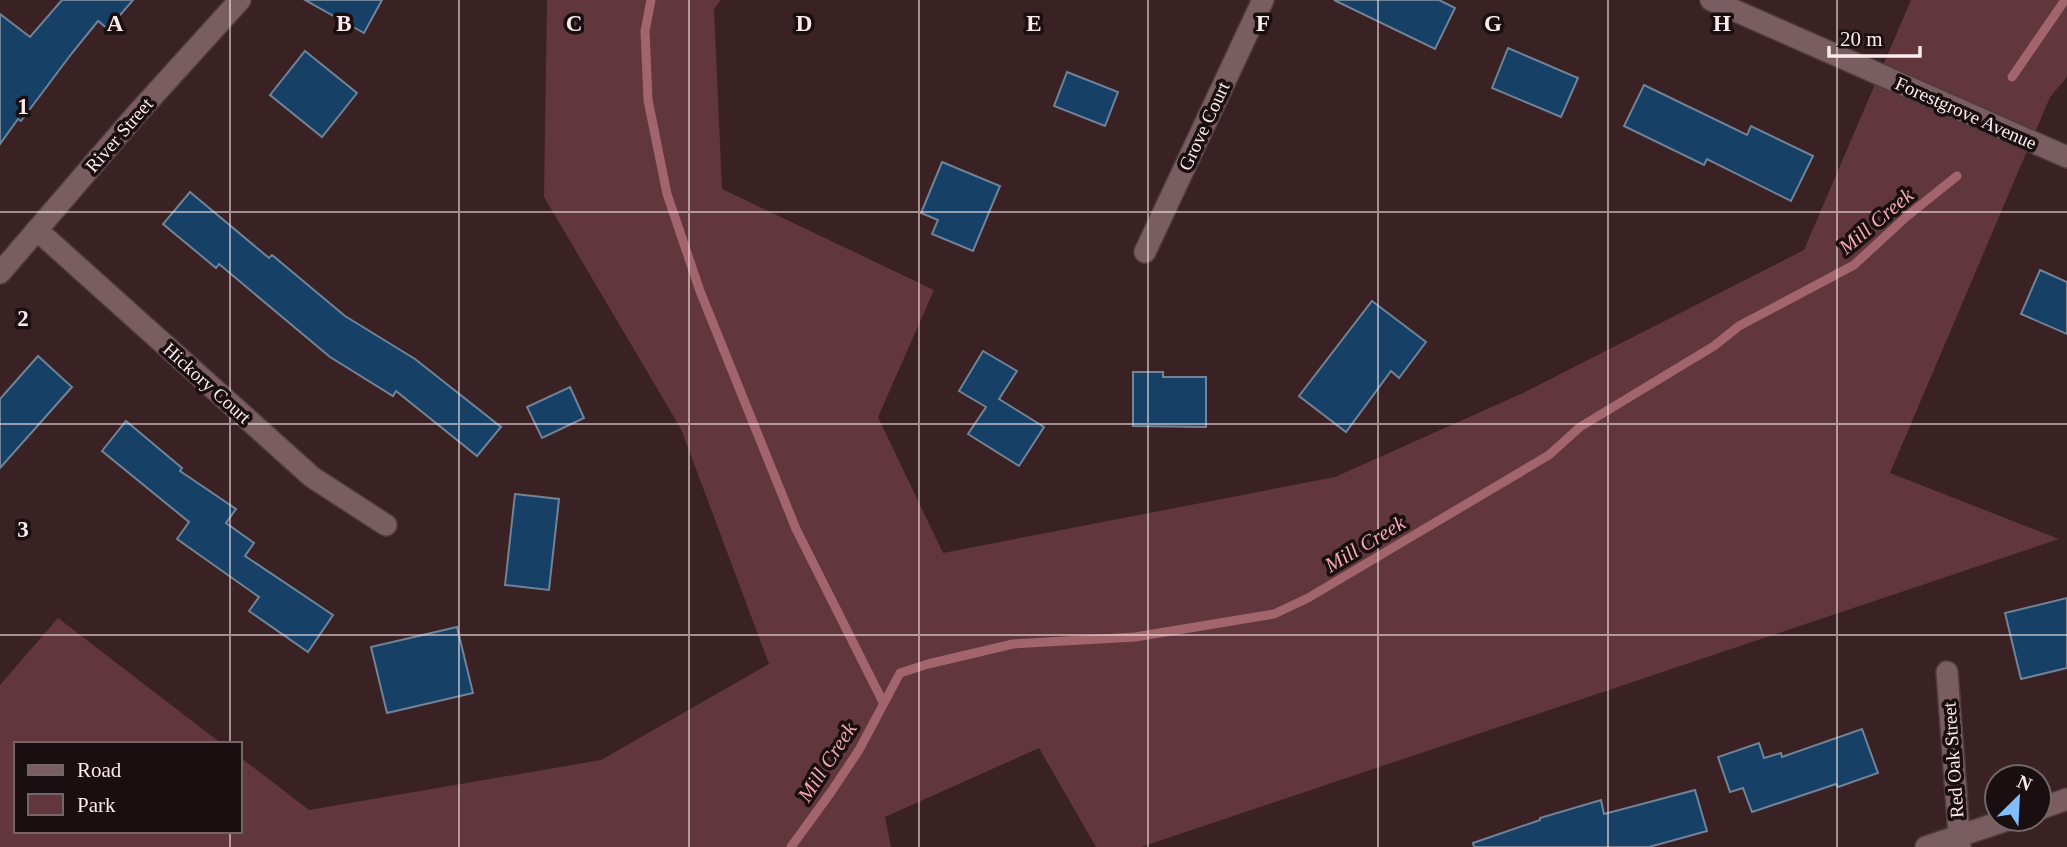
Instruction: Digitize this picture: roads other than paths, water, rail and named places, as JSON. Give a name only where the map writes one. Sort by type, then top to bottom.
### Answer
[{"type":"street","name":"River Street","points":[[0,273],[134,117],[240,0]]},
{"type":"street","name":"Grove Court","points":[[1145,252],[1262,0]]},
{"type":"street","name":"Forestgrove Avenue","points":[[1711,0],[2067,157]]},
{"type":"street","name":"Hickory Court","points":[[37,230],[312,477],[386,525]]},
{"type":"street","name":"Red Oak Street","points":[[1947,672],[1959,842]]},
{"type":"street","points":[[1926,847],[1959,842],[1983,831]]},
{"type":"waterway","points":[[651,0],[645,31],[648,100],[667,194],[700,291],[796,529],[883,702]]},
{"type":"waterway","name":"Mill Creek","points":[[2012,77],[2065,0]]},
{"type":"waterway","name":"Mill Creek","points":[[791,847],[859,750],[900,673],[1013,644],[1135,637],[1274,614],[1308,598],[1549,455],[1580,427],[1714,346],[1739,326],[1854,265],[1906,217],[1957,176]]}]
